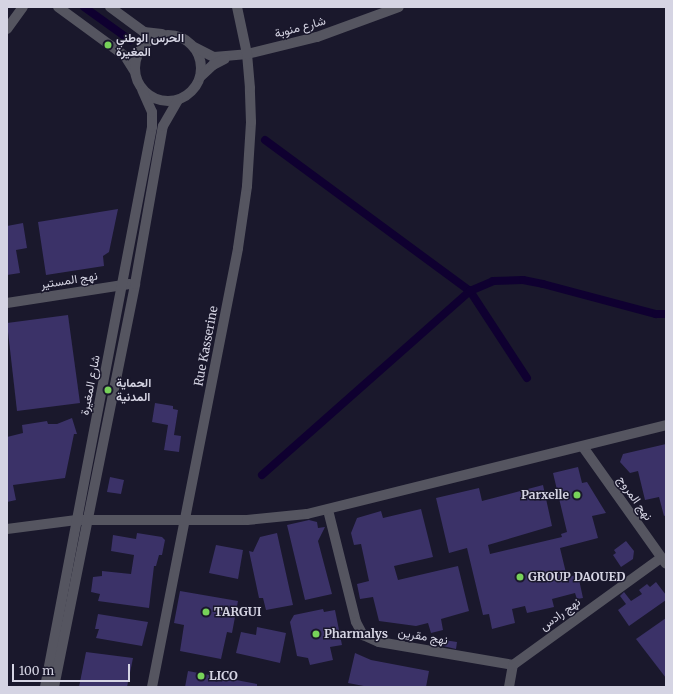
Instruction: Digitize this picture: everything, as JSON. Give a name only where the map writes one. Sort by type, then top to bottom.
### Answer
[{"type":"street","points":[[7,30],[23,7]]},
{"type":"street","points":[[58,7],[124,56],[134,72],[142,90],[159,100],[178,100],[196,87],[202,66],[194,47]]},
{"type":"street","points":[[110,7],[144,32],[172,34],[184,38],[194,47],[208,55],[228,57]]},
{"type":"street","name":"Rue Kasserine","points":[[152,687],[238,248],[247,186],[251,122],[248,54],[237,7]]},
{"type":"street","name":"شارع منوبة","points":[[228,57],[248,54],[330,33],[399,7]]},
{"type":"street","points":[[134,72],[135,60],[140,49],[154,38],[172,34]]},
{"type":"street","points":[[200,77],[213,65],[228,57]]},
{"type":"street","name":"شارع المغيرة","points":[[44,687],[123,285],[153,120],[142,90]]},
{"type":"street","name":"شارع المغيرة","points":[[54,687],[135,284],[163,126],[178,100]]},
{"type":"street","name":"نهج المستير","points":[[7,303],[135,284]]},
{"type":"street","points":[[7,530],[76,520],[277,519],[328,510],[666,425]]},
{"type":"street","name":"نهج المروج","points":[[582,447],[664,561]]},
{"type":"street","name":"نهج مقرين","points":[[328,510],[356,622],[363,635],[379,642],[513,665]]},
{"type":"street","name":"نهج رادس","points":[[513,665],[664,561]]},
{"type":"street","points":[[509,687],[513,665]]},
{"type":"building","points":[[118,209],[109,252],[103,256],[104,266],[46,275],[38,222]]},
{"type":"building","points":[[23,223],[27,248],[16,250],[20,273],[7,275],[7,226]]},
{"type":"building","points":[[68,315],[80,403],[17,411],[7,323]]},
{"type":"building","points":[[155,403],[173,406],[173,409],[178,410],[174,435],[181,436],[179,452],[164,450],[168,425],[152,422]]},
{"type":"building","points":[[72,418],[77,434],[74,434],[65,478],[13,485],[16,500],[7,502],[7,437],[23,433],[22,425],[47,421],[48,424],[57,424]]},
{"type":"building","points":[[666,444],[666,515],[664,516],[659,497],[645,500],[638,471],[630,473],[620,462],[623,454]]},
{"type":"building","points":[[578,467],[582,483],[587,482],[606,513],[592,516],[598,538],[560,548],[567,577],[578,575],[583,598],[577,599],[575,593],[552,599],[554,607],[527,613],[525,606],[512,609],[515,623],[492,629],[489,614],[483,615],[467,548],[449,553],[436,498],[479,488],[482,501],[543,485],[552,526],[488,545],[490,554],[562,537],[561,534],[567,532],[553,473]]},
{"type":"building","points":[[110,477],[124,480],[121,494],[107,492]]},
{"type":"building","points":[[421,509],[433,557],[394,566],[398,580],[458,566],[469,611],[441,619],[443,630],[431,633],[428,623],[416,626],[379,621],[373,597],[360,599],[357,584],[369,581],[361,544],[354,545],[351,533],[357,518],[381,511],[383,518]]},
{"type":"building","points":[[309,520],[317,522],[318,528],[325,527],[318,541],[332,594],[305,600],[287,525]]},
{"type":"building","points":[[137,533],[162,537],[165,540],[162,555],[159,555],[156,566],[154,566],[149,608],[98,601],[100,594],[91,592],[93,577],[102,576],[102,571],[131,574],[134,555],[111,551],[113,535],[136,539]]},
{"type":"building","points":[[277,533],[293,605],[266,610],[263,598],[259,598],[249,551],[253,552],[260,537]]},
{"type":"building","points":[[626,541],[634,551],[633,559],[621,567],[613,555],[616,553],[614,550]]},
{"type":"building","points":[[216,545],[243,550],[238,579],[209,573]]},
{"type":"building","points":[[656,582],[666,595],[666,600],[629,626],[618,610],[626,604],[620,596],[624,592],[631,601],[642,594],[639,590],[647,584],[650,587]]},
{"type":"building","name":"TARGUI","points":[[180,591],[238,601],[232,633],[227,632],[221,659],[180,651],[184,625],[174,623]]},
{"type":"building","name":"Pharmalys","points":[[323,609],[324,612],[335,610],[342,645],[330,647],[333,660],[310,665],[308,658],[297,656],[290,622],[294,615]]},
{"type":"building","points":[[98,614],[148,622],[142,646],[96,638],[99,629],[95,629]]},
{"type":"building","points":[[666,618],[666,678],[636,639]]},
{"type":"building","points":[[257,627],[286,633],[280,663],[236,653],[241,632],[256,635]]},
{"type":"building","points":[[444,640],[457,642],[456,649],[443,646]]},
{"type":"building","points":[[86,652],[133,658],[127,687],[79,687]]},
{"type":"building","points":[[355,653],[371,660],[429,671],[426,687],[369,687],[348,683]]},
{"type":"building","name":"LICO","points":[[188,671],[257,684],[257,687],[185,687]]},
{"type":"waterway","points":[[84,7],[130,40]]},
{"type":"waterway","points":[[265,140],[470,291],[527,378]]},
{"type":"waterway","points":[[262,475],[470,291],[493,281],[523,280],[656,314],[666,314]]},
{"type":"place","name":"الحرس الوطني المغيرة","points":[[108,45]]},
{"type":"place","name":"الحماية المدنية","points":[[108,390]]},
{"type":"place","name":"Parxelle","points":[[577,495]]},
{"type":"place","name":"GROUP DAOUED","points":[[520,577]]},
{"type":"place","name":"TARGUI","points":[[206,612]]},
{"type":"place","name":"Pharmalys","points":[[316,634]]},
{"type":"place","name":"LICO","points":[[201,676]]}]
